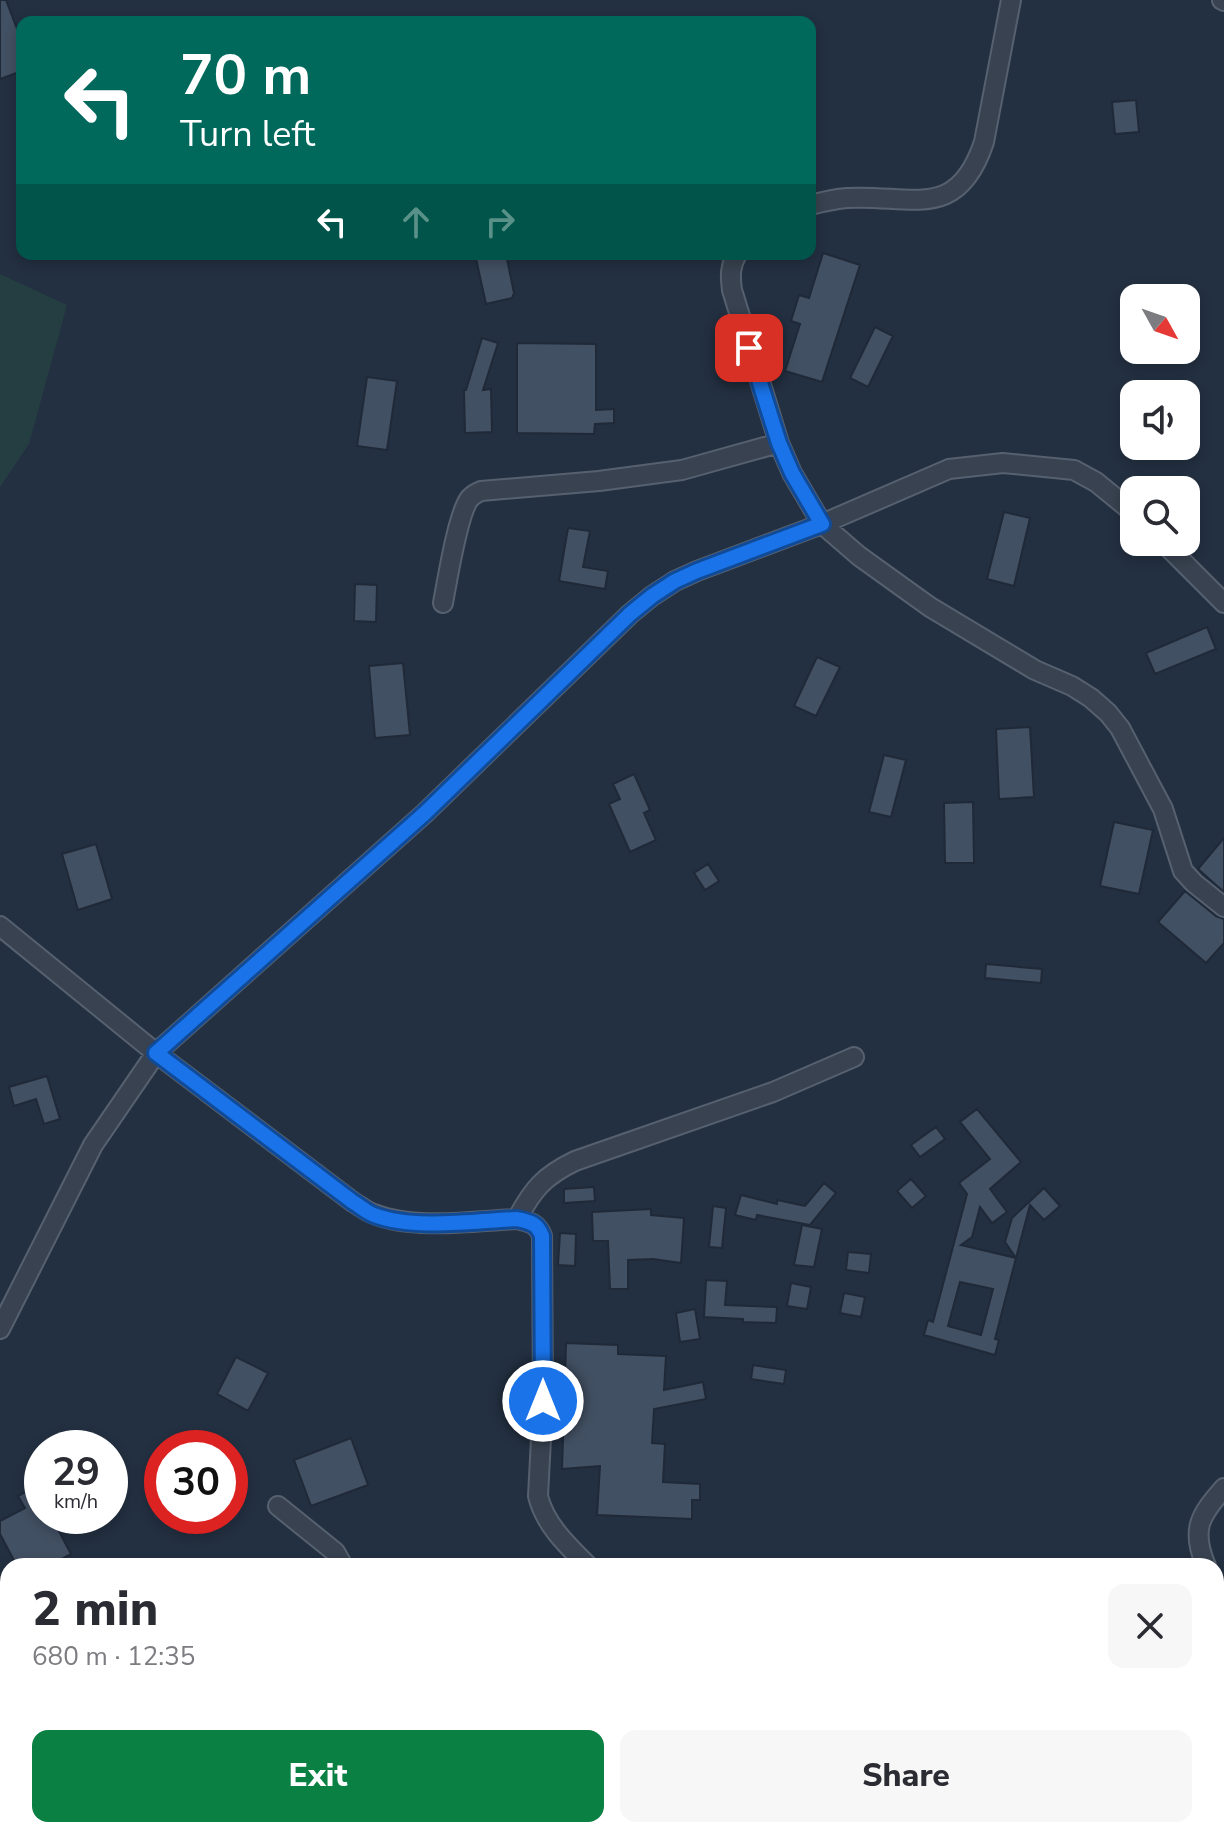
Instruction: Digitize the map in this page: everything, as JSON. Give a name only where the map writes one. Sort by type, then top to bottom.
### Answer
[{"type":"street","points":[[816,204],[846,198],[934,199],[956,188],[969,175],[984,142],[1011,0]]},
{"type":"street","points":[[733,260],[730,277],[732,290],[779,443],[792,473],[822,524],[859,556],[930,607],[1035,670],[1072,686],[1108,713],[1120,728],[1163,809],[1183,871],[1224,907]]},
{"type":"street","points":[[443,603],[466,504],[481,491],[682,470],[779,443]]},
{"type":"street","points":[[0,1329],[93,1145],[156,1053],[425,813],[652,596],[697,571],[822,524],[949,469],[1003,463],[1074,470],[1096,482],[1120,502]]},
{"type":"street","points":[[1177,556],[1224,603]]},
{"type":"street","points":[[0,926],[156,1053],[371,1214],[415,1223],[517,1219],[532,1222],[539,1228],[542,1236],[543,1401],[538,1496],[548,1519],[580,1558]]},
{"type":"street","points":[[517,1219],[544,1179],[575,1161],[773,1092],[854,1057]]},
{"type":"street","points":[[1203,1558],[1197,1538],[1198,1527],[1207,1507],[1224,1488]]},
{"type":"street","points":[[278,1506],[338,1558]]},
{"type":"green space","points":[[0,274],[67,305],[29,444],[0,487]]},
{"type":"building","points":[[0,0],[6,0],[16,26],[16,73],[0,79]]},
{"type":"building","points":[[1136,100],[1139,132],[1115,134],[1112,102]]},
{"type":"building","points":[[823,253],[860,265],[822,382],[785,371],[800,324],[791,321],[799,295],[809,298]]},
{"type":"building","points":[[476,260],[507,260],[514,293],[512,298],[486,304]]},
{"type":"building","points":[[875,327],[893,336],[868,387],[850,378]]},
{"type":"building","points":[[482,338],[498,343],[483,390],[491,389],[492,432],[465,433],[464,390]]},
{"type":"building","points":[[517,343],[596,344],[596,410],[614,409],[614,423],[595,424],[594,434],[517,433]]},
{"type":"building","points":[[367,377],[397,381],[387,450],[357,446]]},
{"type":"building","points":[[1004,512],[1030,518],[1014,586],[987,579]]},
{"type":"building","points":[[568,528],[590,531],[583,567],[608,571],[605,589],[559,581]]},
{"type":"building","points":[[355,584],[377,585],[376,622],[354,621]]},
{"type":"building","points":[[1207,627],[1216,649],[1155,674],[1146,653]]},
{"type":"building","points":[[817,657],[840,667],[816,716],[794,706]]},
{"type":"building","points":[[403,663],[410,735],[375,738],[369,666]]},
{"type":"building","points":[[1030,727],[1034,797],[999,799],[996,729]]},
{"type":"building","points":[[884,755],[906,760],[891,817],[869,812]]},
{"type":"building","points":[[634,774],[650,810],[644,813],[656,840],[630,852],[609,804],[620,799],[613,784]]},
{"type":"building","points":[[973,802],[974,863],[945,863],[944,803]]},
{"type":"building","points":[[1114,822],[1153,830],[1139,894],[1100,886]]},
{"type":"building","points":[[1224,838],[1224,892],[1198,869]]},
{"type":"building","points":[[96,844],[112,899],[78,910],[62,854]]},
{"type":"building","points":[[708,864],[719,881],[705,890],[694,873]]},
{"type":"building","points":[[1185,891],[1224,919],[1224,943],[1206,963],[1158,922]]},
{"type":"building","points":[[986,964],[1042,969],[1041,983],[985,978]]},
{"type":"building","points":[[47,1076],[60,1119],[44,1124],[36,1099],[14,1106],[9,1087]]},
{"type":"building","points":[[977,1109],[1021,1162],[990,1189],[1007,1212],[992,1223],[980,1207],[972,1237],[961,1245],[1016,1258],[995,1339],[999,1340],[995,1355],[924,1335],[928,1320],[933,1322],[967,1194],[959,1183],[990,1159],[960,1122]],"holes":[[[960,1282],[993,1289],[981,1335],[948,1326]]]},
{"type":"building","points":[[936,1127],[945,1139],[920,1157],[911,1145]]},
{"type":"building","points":[[911,1179],[926,1196],[912,1208],[897,1191]]},
{"type":"building","points":[[824,1183],[836,1193],[810,1225],[757,1215],[756,1220],[735,1215],[741,1195],[777,1204],[777,1200],[805,1206]]},
{"type":"building","points":[[594,1187],[595,1201],[564,1203],[564,1189]]},
{"type":"building","points":[[1044,1188],[1060,1206],[1044,1220],[1030,1205],[1016,1258],[1005,1242],[1012,1218]]},
{"type":"building","points":[[713,1206],[726,1208],[722,1248],[709,1247]]},
{"type":"building","points":[[651,1209],[651,1215],[684,1218],[681,1263],[653,1259],[628,1260],[628,1289],[610,1289],[608,1241],[593,1241],[592,1212]]},
{"type":"building","points":[[802,1225],[822,1229],[814,1267],[794,1265]]},
{"type":"building","points":[[560,1233],[576,1234],[575,1266],[558,1265]]},
{"type":"building","points":[[848,1252],[871,1254],[869,1273],[846,1270]]},
{"type":"building","points":[[706,1280],[727,1281],[725,1305],[777,1307],[776,1323],[704,1317]]},
{"type":"building","points":[[791,1283],[811,1287],[807,1309],[787,1306]]},
{"type":"building","points":[[844,1293],[865,1297],[861,1317],[840,1313]]},
{"type":"building","points":[[695,1309],[700,1339],[680,1342],[676,1313]]},
{"type":"building","points":[[566,1343],[618,1345],[618,1354],[666,1356],[664,1390],[703,1382],[706,1399],[654,1409],[652,1443],[665,1444],[663,1482],[700,1484],[700,1500],[692,1500],[692,1519],[597,1515],[600,1466],[562,1469]]},
{"type":"building","points":[[236,1357],[268,1373],[248,1411],[217,1394]]},
{"type":"building","points":[[753,1365],[786,1370],[784,1384],[751,1379]]},
{"type":"building","points":[[351,1438],[368,1485],[311,1506],[294,1460]]},
{"type":"building","points":[[24,1493],[24,1506],[18,1496]]},
{"type":"building","points":[[24,1509],[24,1534],[60,1534],[71,1554],[64,1558],[13,1558],[0,1534],[0,1521]]},
{"type":"route","points":[[543,1401],[542,1236],[539,1228],[532,1222],[517,1219],[415,1223],[371,1214],[156,1053],[425,813],[652,596],[697,571],[822,524],[792,473],[779,443],[749,348]]}]
